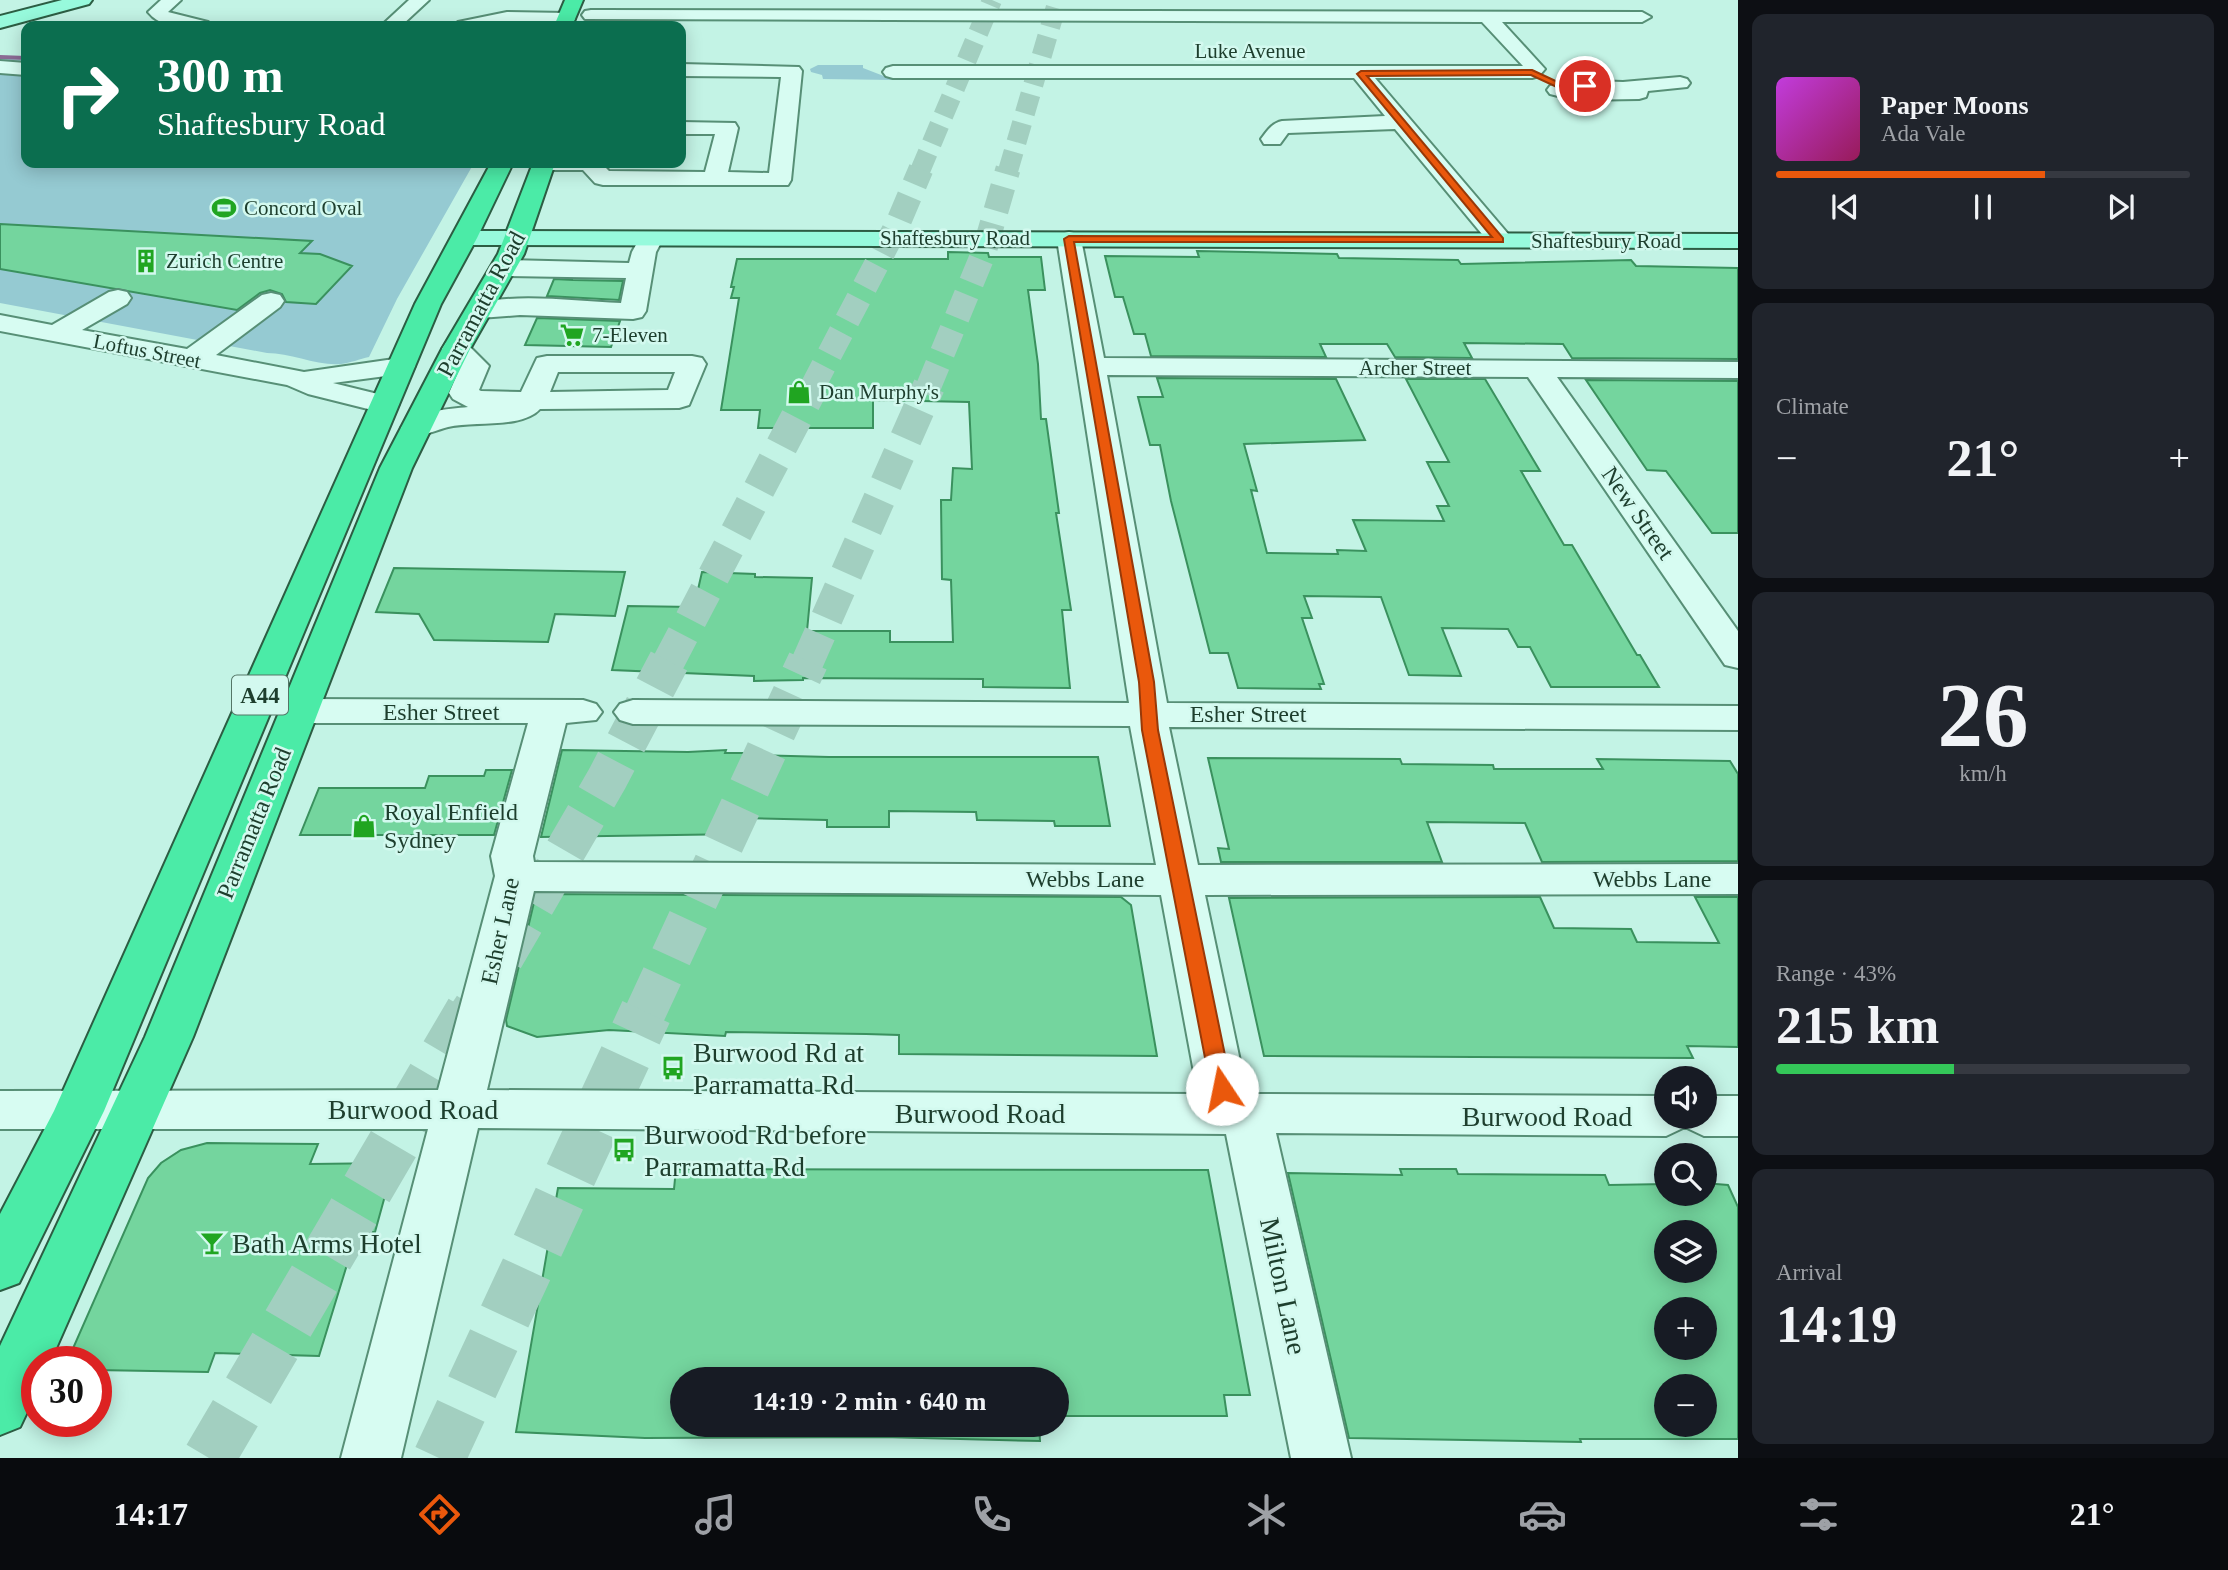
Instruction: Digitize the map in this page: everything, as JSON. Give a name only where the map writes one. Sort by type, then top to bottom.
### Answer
[{"type":"highway","points":[[566,21],[574,0]]},
{"type":"highway","name":"Parramatta Road","points":[[0,1267],[79,1111],[347,496],[400,400],[428,304],[466,238],[500,168]]},
{"type":"highway","name":"Parramatta Road","points":[[0,1408],[138,1110],[396,468],[400,400],[456,349],[480,310],[518,239],[543,168]]},
{"type":"main road","points":[[7,20],[83,0]]},
{"type":"main road","name":"Shaftesbury Road","points":[[466,238],[1738,241]]},
{"type":"street","points":[[172,0],[157,12],[165,19],[175,21]]},
{"type":"street","points":[[396,21],[420,0]]},
{"type":"street","points":[[592,14],[1118,8],[1487,17],[1642,17]]},
{"type":"street","points":[[488,21],[507,17],[546,21]]},
{"type":"street","points":[[1487,17],[1532,64],[1535,69],[1532,72],[1561,86],[1557,90],[1574,94],[1640,93],[1630,86],[1680,83]]},
{"type":"street","points":[[0,67],[21,69]]},
{"type":"street","points":[[595,168],[603,178],[780,180],[792,71],[686,70]]},
{"type":"street","name":"Luke Avenue","points":[[893,72],[1532,72]]},
{"type":"street","points":[[1361,74],[1500,240]]},
{"type":"street","points":[[1272,139],[1282,127],[1401,122]]},
{"type":"street","points":[[686,128],[727,128],[715,179]]},
{"type":"street","points":[[620,363],[630,334],[644,252],[652,239]]},
{"type":"street","name":"Milton Lane","points":[[1069,239],[1150,715],[1150,730],[1178,880],[1321,1458]]},
{"type":"street","points":[[503,268],[640,271]]},
{"type":"street","points":[[57,334],[118,298]]},
{"type":"street","points":[[191,359],[271,301]]},
{"type":"street","points":[[480,310],[520,307],[633,311]]},
{"type":"street","name":"Loftus Street","points":[[0,323],[400,400]]},
{"type":"street","points":[[400,400],[446,418],[508,413],[524,410],[532,400],[547,364],[692,364],[680,398],[532,400],[474,400],[463,393],[475,366],[456,349]]},
{"type":"street","name":"Archer Street","points":[[1092,366],[1738,370]]},
{"type":"street","name":"New Street","points":[[1537,369],[1738,657]]},
{"type":"street","name":"Loftus Street","points":[[295,378],[318,388],[400,400]]},
{"type":"street","name":"Esher Street","points":[[299,711],[567,712]]},
{"type":"street","name":"Esher Lane","points":[[372,1458],[516,876],[512,856],[567,712]]},
{"type":"street","name":"Esher Street","points":[[633,712],[1738,718]]},
{"type":"street","name":"Webbs Lane","points":[[516,876],[1178,880],[1738,879]]},
{"type":"street","name":"Burwood Road","points":[[0,1110],[457,1109],[1654,1116]]},
{"type":"street","points":[[1717,1116],[1738,1116]]},
{"type":"shaded area","name":"Concord Oval","points":[[0,58],[21,60],[21,168],[471,168],[397,299],[369,357],[341,364],[323,363],[0,303]]},
{"type":"shaded area","points":[[818,65],[863,65],[863,68],[894,80],[823,79],[822,75],[811,72],[810,69]]},
{"type":"building","name":"Zurich Centre","points":[[0,224],[312,241],[300,253],[320,254],[352,266],[316,304],[286,302],[282,294],[270,290],[260,293],[237,310],[0,269]]},
{"type":"building","points":[[1197,251],[1337,254],[1339,258],[1458,260],[1461,264],[1631,260],[1636,266],[1738,268],[1738,359],[1572,358],[1563,344],[1464,343],[1472,358],[1395,357],[1387,344],[1320,344],[1326,357],[1151,356],[1145,334],[1134,334],[1123,297],[1115,297],[1105,256],[1199,257]]},
{"type":"building","points":[[948,252],[988,253],[989,257],[1041,257],[1045,290],[1028,290],[1038,364],[1041,419],[1046,419],[1059,513],[1056,513],[1071,610],[1062,610],[1070,688],[983,687],[983,679],[803,678],[754,681],[754,676],[612,670],[628,606],[694,607],[702,572],[755,574],[755,577],[812,578],[807,631],[890,631],[890,642],[953,642],[951,580],[942,579],[941,500],[951,500],[953,468],[972,469],[969,402],[873,400],[873,428],[758,428],[760,410],[721,410],[739,298],[731,298],[737,259],[948,259]]},
{"type":"building","name":"7-Eleven","points":[[554,279],[623,281],[619,300],[547,296]]},
{"type":"building","name":"7-Eleven","points":[[537,318],[620,321],[611,347],[525,345]]},
{"type":"building","points":[[1157,378],[1336,379],[1365,440],[1244,444],[1257,491],[1251,490],[1267,553],[1338,554],[1337,550],[1366,551],[1353,520],[1444,521],[1437,506],[1449,506],[1427,462],[1449,462],[1406,379],[1485,379],[1540,471],[1521,471],[1564,545],[1572,545],[1659,687],[1551,687],[1530,647],[1518,647],[1508,629],[1442,628],[1461,676],[1409,675],[1381,597],[1304,596],[1312,618],[1302,618],[1324,684],[1319,684],[1321,689],[1238,688],[1228,653],[1210,653],[1171,501],[1160,445],[1150,445],[1138,397],[1163,397]]},
{"type":"building","points":[[1586,380],[1738,381],[1738,533],[1712,533],[1666,471],[1647,470]]},
{"type":"building","points":[[394,568],[625,572],[615,616],[555,614],[548,642],[434,640],[419,614],[376,612]]},
{"type":"building","points":[[562,750],[726,750],[725,753],[748,753],[747,755],[829,757],[1098,757],[1110,826],[1055,826],[1054,821],[977,820],[976,812],[889,811],[889,827],[827,827],[827,820],[743,818],[742,834],[541,837]]},
{"type":"building","points":[[1208,758],[1400,759],[1402,764],[1493,765],[1494,769],[1603,769],[1597,759],[1730,761],[1738,774],[1738,861],[1542,862],[1525,823],[1427,822],[1442,862],[1221,862],[1218,848],[1229,849]]},
{"type":"building","points":[[486,770],[512,770],[494,835],[300,835],[319,788],[425,788],[429,776],[484,776]]},
{"type":"building","points":[[536,894],[1121,897],[1131,905],[1157,1056],[899,1054],[899,1035],[726,1032],[725,1036],[609,1030],[537,1037],[507,1026],[506,1020]]},
{"type":"building","points":[[1540,897],[1554,928],[1631,929],[1637,942],[1719,943],[1695,897],[1738,897],[1738,1047],[1687,1046],[1693,1058],[1264,1056],[1229,898]]},
{"type":"building","points":[[207,1143],[318,1144],[310,1164],[394,1163],[375,1232],[357,1232],[319,1356],[215,1353],[208,1372],[112,1370],[112,1346],[74,1346],[148,1178],[161,1163],[181,1150]]},
{"type":"building","points":[[676,1169],[1208,1170],[1250,1395],[1224,1395],[1227,1416],[1069,1416],[1069,1367],[670,1367],[670,1437],[883,1437],[645,1438],[516,1432],[558,1188],[674,1189]]},
{"type":"building","points":[[1400,1169],[1456,1169],[1458,1174],[1605,1175],[1609,1185],[1654,1184],[1654,1206],[1717,1206],[1717,1184],[1728,1185],[1738,1207],[1738,1439],[1580,1439],[1581,1442],[1349,1438],[1288,1173],[1402,1175]]},
{"type":"building","points":[[883,1437],[1040,1437],[1040,1441]]},
{"type":"waterway","points":[[0,57],[21,58]]},
{"type":"tunnel","points":[[920,171],[992,0]]},
{"type":"tunnel","points":[[1008,171],[1058,0]]},
{"type":"tunnel","points":[[812,388],[899,221],[921,169]]},
{"type":"tunnel","points":[[928,388],[984,252],[1008,169]]},
{"type":"tunnel","points":[[668,663],[813,386]]},
{"type":"tunnel","points":[[807,663],[929,386]]},
{"type":"tunnel","points":[[503,958],[607,779],[669,661]]},
{"type":"tunnel","points":[[645,1013],[808,661]]},
{"type":"tunnel","points":[[470,1013],[474,1007]]},
{"type":"tunnel","points":[[209,1458],[471,1012]]},
{"type":"tunnel","points":[[439,1458],[646,1012]]},
{"type":"place","name":"Concord Oval","points":[[224,208]]},
{"type":"place","name":"Zurich Centre","points":[[146,261]]},
{"type":"place","name":"7-Eleven","points":[[572,335]]},
{"type":"place","name":"Dan Murphy's","points":[[799,392]]},
{"type":"place","name":"Royal Enfield Sydney","points":[[364,826]]},
{"type":"place","name":"Burwood Rd at Parramatta Rd","points":[[673,1068]]},
{"type":"place","name":"Burwood Rd before Parramatta Rd","points":[[624,1150]]},
{"type":"place","name":"Bath Arms Hotel","points":[[212,1243]]},
{"type":"route","points":[[1222,1089],[1150,730],[1146,682],[1069,239],[1500,240],[1361,74],[1532,72],[1561,86],[1585,86]]}]
